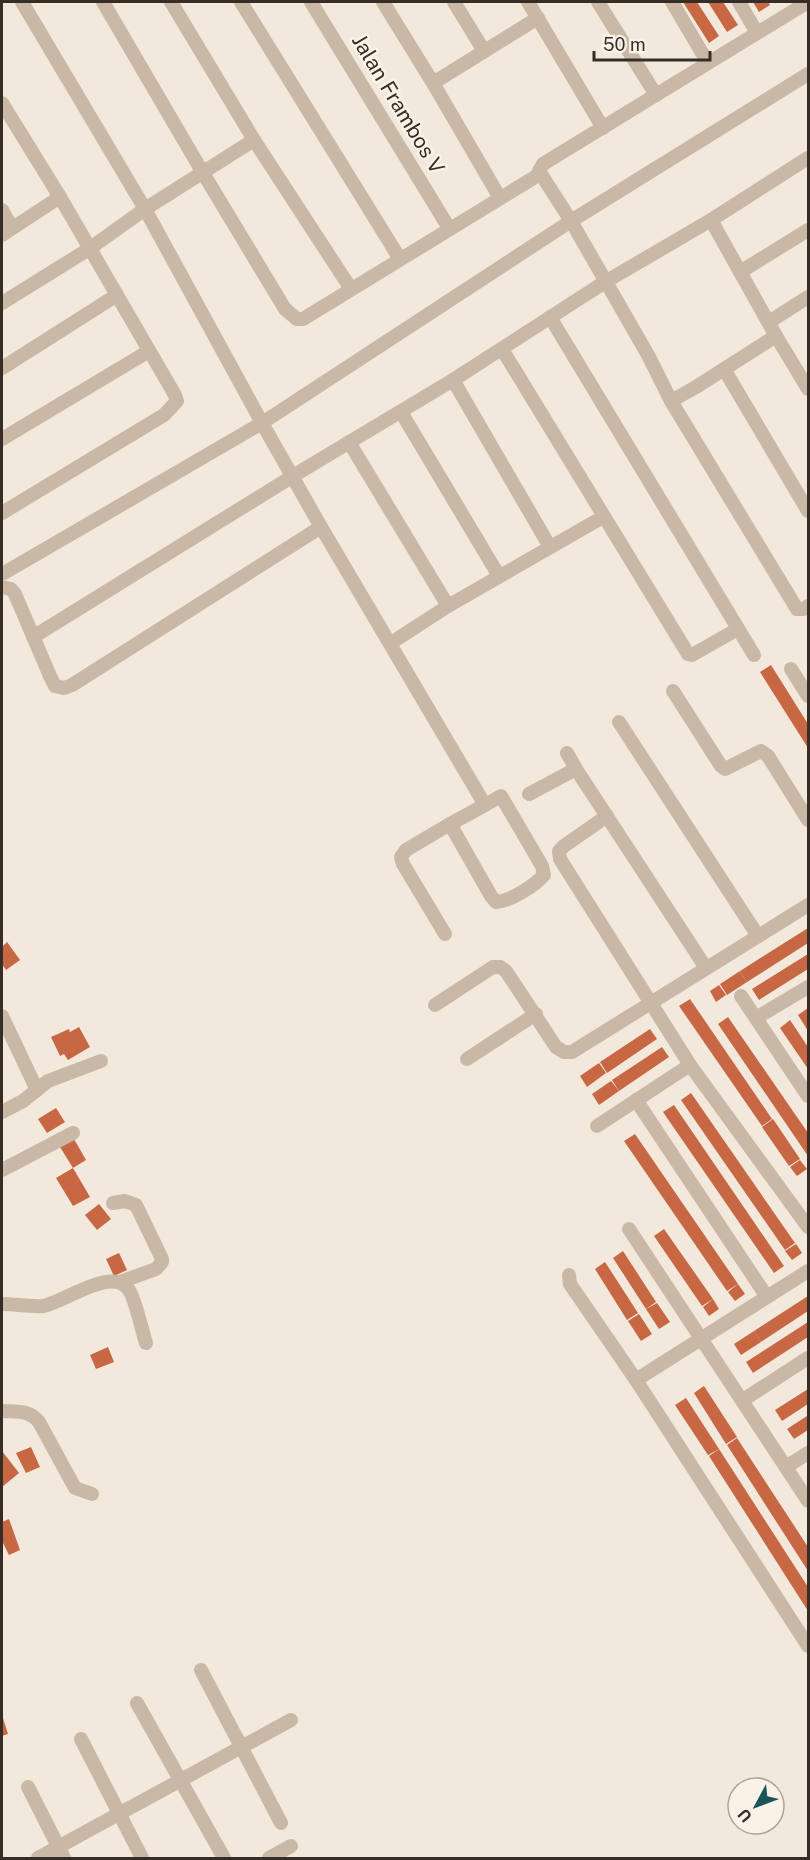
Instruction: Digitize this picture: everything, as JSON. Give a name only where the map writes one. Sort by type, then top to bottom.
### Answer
[{"type":"street","points":[[22,2],[146,209],[321,527],[485,806]]},
{"type":"street","points":[[103,2],[203,173],[292,317],[303,319],[540,174]]},
{"type":"street","points":[[171,2],[254,140],[351,289]]},
{"type":"street","points":[[241,2],[400,259]]},
{"type":"street","name":"Jalan Frambos V","points":[[311,2],[449,228]]},
{"type":"street","points":[[383,2],[500,198]]},
{"type":"street","points":[[454,2],[484,51]]},
{"type":"street","points":[[528,2],[603,128]]},
{"type":"street","points":[[598,2],[656,95]]},
{"type":"street","points":[[672,2],[708,63]]},
{"type":"street","points":[[739,2],[757,33]]},
{"type":"street","points":[[805,2],[543,164],[540,174],[571,222],[648,355],[671,401],[797,609],[804,609],[808,606]]},
{"type":"street","points":[[433,83],[538,18]]},
{"type":"street","points":[[321,527],[64,688],[55,686],[15,594],[6,588],[3,570],[262,423],[571,222],[808,74]]},
{"type":"street","points":[[2,103],[60,197],[177,401],[164,415],[2,513]]},
{"type":"street","points":[[2,303],[90,249],[146,209],[254,140]]},
{"type":"street","points":[[33,637],[453,380],[604,282],[711,220],[808,158]]},
{"type":"street","points":[[2,210],[7,231],[60,197]]},
{"type":"street","points":[[711,220],[776,336],[805,374],[808,389]]},
{"type":"street","points":[[740,272],[808,230]]},
{"type":"street","points":[[2,368],[117,295]]},
{"type":"street","points":[[769,322],[808,297]]},
{"type":"street","points":[[550,317],[754,655]]},
{"type":"street","points":[[671,401],[776,336]]},
{"type":"street","points":[[502,349],[688,654],[692,655],[738,629]]},
{"type":"street","points":[[2,439],[149,351]]},
{"type":"street","points":[[723,369],[808,511]]},
{"type":"street","points":[[453,380],[550,547]]},
{"type":"street","points":[[401,412],[499,576]]},
{"type":"street","points":[[349,442],[448,606]]},
{"type":"street","points":[[391,643],[448,606],[603,517]]},
{"type":"street","points":[[791,669],[808,696]]},
{"type":"street","points":[[673,692],[721,766],[725,769],[732,767],[761,751],[768,756],[808,820]]},
{"type":"street","points":[[619,722],[758,936]]},
{"type":"street","points":[[567,753],[706,968]]},
{"type":"street","points":[[529,794],[576,769]]},
{"type":"street","points":[[445,934],[403,864],[401,857],[406,850],[450,824],[501,796],[542,866],[544,875],[538,882],[503,902],[496,902],[450,824]]},
{"type":"street","points":[[607,816],[564,846],[559,851],[560,859],[690,1065],[804,1210],[808,1227]]},
{"type":"street","points":[[435,1005],[493,967],[500,967],[506,971],[556,1047],[564,1052],[572,1052],[808,905]]},
{"type":"street","points":[[756,1018],[808,987]]},
{"type":"street","points":[[741,996],[808,1096]]},
{"type":"street","points":[[467,1059],[536,1014]]},
{"type":"street","points":[[2,1016],[37,1090]]},
{"type":"street","points":[[2,1112],[23,1101],[48,1081],[101,1060]]},
{"type":"street","points":[[597,1126],[690,1065]]},
{"type":"street","points":[[636,1100],[767,1297]]},
{"type":"street","points":[[2,1170],[73,1133]]},
{"type":"street","points":[[2,1304],[44,1306],[83,1289],[108,1282],[120,1282],[156,1269],[162,1259],[136,1205],[125,1201],[113,1203]]},
{"type":"street","points":[[629,1229],[808,1501]]},
{"type":"street","points":[[636,1380],[808,1271]]},
{"type":"street","points":[[569,1275],[570,1284],[807,1640]]},
{"type":"street","points":[[120,1282],[129,1289],[146,1343]]},
{"type":"street","points":[[743,1400],[808,1358]]},
{"type":"street","points":[[2,1410],[27,1412],[33,1415],[75,1488],[92,1494]]},
{"type":"street","points":[[786,1467],[808,1453]]},
{"type":"street","points":[[201,1670],[281,1823]]},
{"type":"street","points":[[137,1703],[224,1858]]},
{"type":"street","points":[[38,1858],[61,1853],[118,1813],[291,1720]]},
{"type":"street","points":[[81,1739],[142,1858]]},
{"type":"street","points":[[28,1787],[61,1853]]},
{"type":"street","points":[[269,1858],[291,1846]]},
{"type":"building","points":[[683,2],[697,2],[719,36],[709,43]]},
{"type":"building","points":[[708,2],[723,2],[738,25],[727,32]]},
{"type":"building","points":[[753,2],[768,2],[770,5],[759,12]]},
{"type":"building","points":[[771,665],[808,724],[808,748],[760,672]]},
{"type":"building","points":[[808,928],[808,943],[747,982],[740,971]]},
{"type":"building","points":[[7,942],[20,960],[6,970],[2,964],[2,947]]},
{"type":"building","points":[[808,954],[808,969],[759,1000],[752,989]]},
{"type":"building","points":[[740,971],[747,982],[727,995],[720,984]]},
{"type":"building","points":[[719,985],[726,995],[716,1002],[710,991]]},
{"type":"building","points":[[690,999],[772,1119],[762,1126],[679,1006]]},
{"type":"building","points":[[808,1008],[808,1031],[798,1015]]},
{"type":"building","points":[[728,1017],[808,1133],[808,1156],[718,1024]]},
{"type":"building","points":[[790,1020],[808,1047],[808,1069],[780,1028]]},
{"type":"building","points":[[79,1027],[90,1047],[68,1060],[64,1054],[60,1056],[51,1037]]},
{"type":"building","points":[[650,1029],[657,1039],[607,1073],[600,1062]]},
{"type":"building","points":[[662,1047],[669,1057],[619,1091],[612,1080]]},
{"type":"building","points":[[599,1063],[606,1073],[587,1087],[580,1076]]},
{"type":"building","points":[[611,1081],[619,1091],[599,1105],[592,1094]]},
{"type":"building","points":[[691,1093],[795,1243],[785,1250],[681,1100]]},
{"type":"building","points":[[674,1105],[784,1266],[774,1273],[663,1112]]},
{"type":"building","points":[[56,1108],[65,1122],[47,1133],[38,1119]]},
{"type":"building","points":[[773,1119],[800,1159],[789,1166],[762,1127]]},
{"type":"building","points":[[635,1134],[738,1284],[727,1291],[624,1141]]},
{"type":"building","points":[[74,1139],[86,1160],[73,1168],[60,1147]]},
{"type":"building","points":[[800,1160],[807,1169],[797,1176],[790,1167]]},
{"type":"building","points":[[73,1168],[90,1197],[73,1206],[56,1178]]},
{"type":"building","points":[[99,1204],[111,1219],[97,1230],[85,1215]]},
{"type":"building","points":[[664,1229],[713,1299],[702,1306],[654,1236]]},
{"type":"building","points":[[796,1244],[802,1253],[792,1260],[785,1251]]},
{"type":"building","points":[[623,1251],[656,1302],[646,1309],[613,1258]]},
{"type":"building","points":[[119,1253],[127,1270],[114,1276],[106,1259]]},
{"type":"building","points":[[605,1262],[638,1313],[627,1320],[595,1269]]},
{"type":"building","points":[[738,1284],[745,1294],[735,1301],[728,1292]]},
{"type":"building","points":[[808,1296],[808,1311],[761,1342],[754,1331]]},
{"type":"building","points":[[713,1299],[719,1309],[709,1316],[703,1307]]},
{"type":"building","points":[[657,1303],[670,1322],[659,1329],[646,1309]]},
{"type":"building","points":[[639,1314],[652,1334],[641,1341],[628,1321]]},
{"type":"building","points":[[808,1322],[808,1337],[753,1373],[746,1362]]},
{"type":"building","points":[[754,1331],[761,1342],[741,1355],[734,1344]]},
{"type":"building","points":[[108,1347],[114,1362],[96,1369],[90,1355]]},
{"type":"building","points":[[704,1386],[737,1437],[726,1444],[694,1393]]},
{"type":"building","points":[[808,1389],[808,1404],[782,1421],[775,1410]]},
{"type":"building","points":[[686,1398],[719,1449],[708,1455],[675,1405]]},
{"type":"building","points":[[807,1416],[808,1430],[794,1439],[787,1429]]},
{"type":"building","points":[[737,1438],[808,1547],[808,1571],[727,1445]]},
{"type":"building","points":[[31,1447],[40,1467],[26,1473],[16,1453]]},
{"type":"building","points":[[719,1449],[808,1587],[808,1611],[709,1456]]},
{"type":"building","points":[[2,1451],[19,1473],[2,1487]]},
{"type":"building","points":[[9,1519],[20,1550],[9,1555],[2,1544],[2,1522]]},
{"type":"building","points":[[2,1715],[8,1734],[2,1736]]}]
